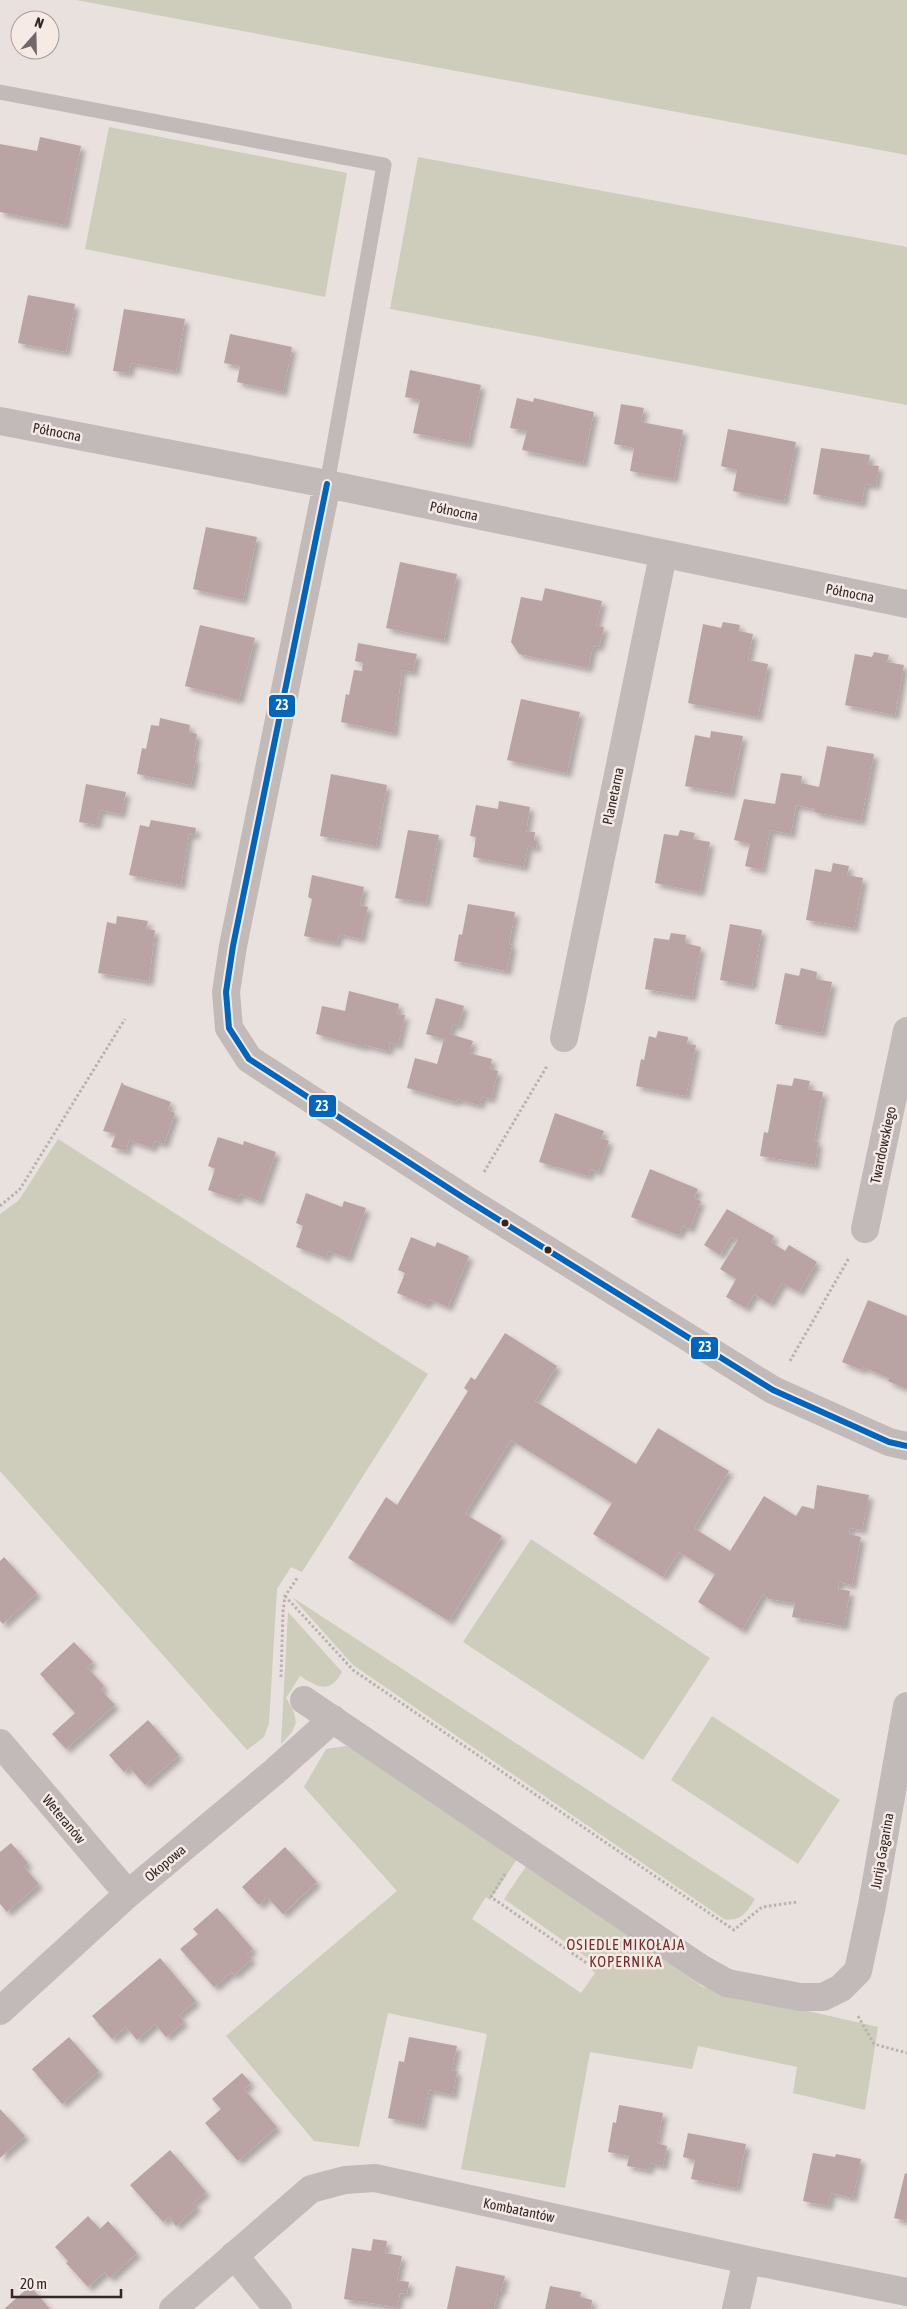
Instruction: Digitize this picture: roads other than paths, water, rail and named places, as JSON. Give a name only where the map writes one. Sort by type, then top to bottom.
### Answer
[{"type":"street","name":"Północna","points":[[0,421],[327,484],[907,604]]},
{"type":"street","points":[[327,484],[232,946],[226,992],[229,1028],[249,1059],[467,1200],[773,1390],[889,1442],[907,1446]]},
{"type":"street","name":"Planetarna","points":[[564,1038],[663,555]]},
{"type":"street","name":"Twardowskiego","points":[[866,1229],[907,1031]]},
{"type":"street","points":[[304,1700],[332,1719]]},
{"type":"street","name":"Jurija Gagarina","points":[[332,1719],[523,1846],[702,1969],[727,1982],[800,1997],[823,1997],[841,1988],[858,1971],[865,1946],[907,1706]]},
{"type":"street","name":"Okopowa","points":[[0,2011],[128,1894],[274,1772],[332,1719]]},
{"type":"street","name":"Weteranów","points":[[0,1743],[128,1894]]},
{"type":"street","name":"Kombatantów","points":[[173,2309],[311,2189],[345,2180],[375,2178],[746,2260],[907,2292]]},
{"type":"street","points":[[234,2255],[278,2309]]},
{"type":"street","points":[[736,2309],[746,2260]]},
{"type":"lane","points":[[0,92],[384,165],[327,484]]},
{"type":"district","name":"OSIEDLE MIKOŁAJA KOPERNIKA","points":[[626,1952]]}]
